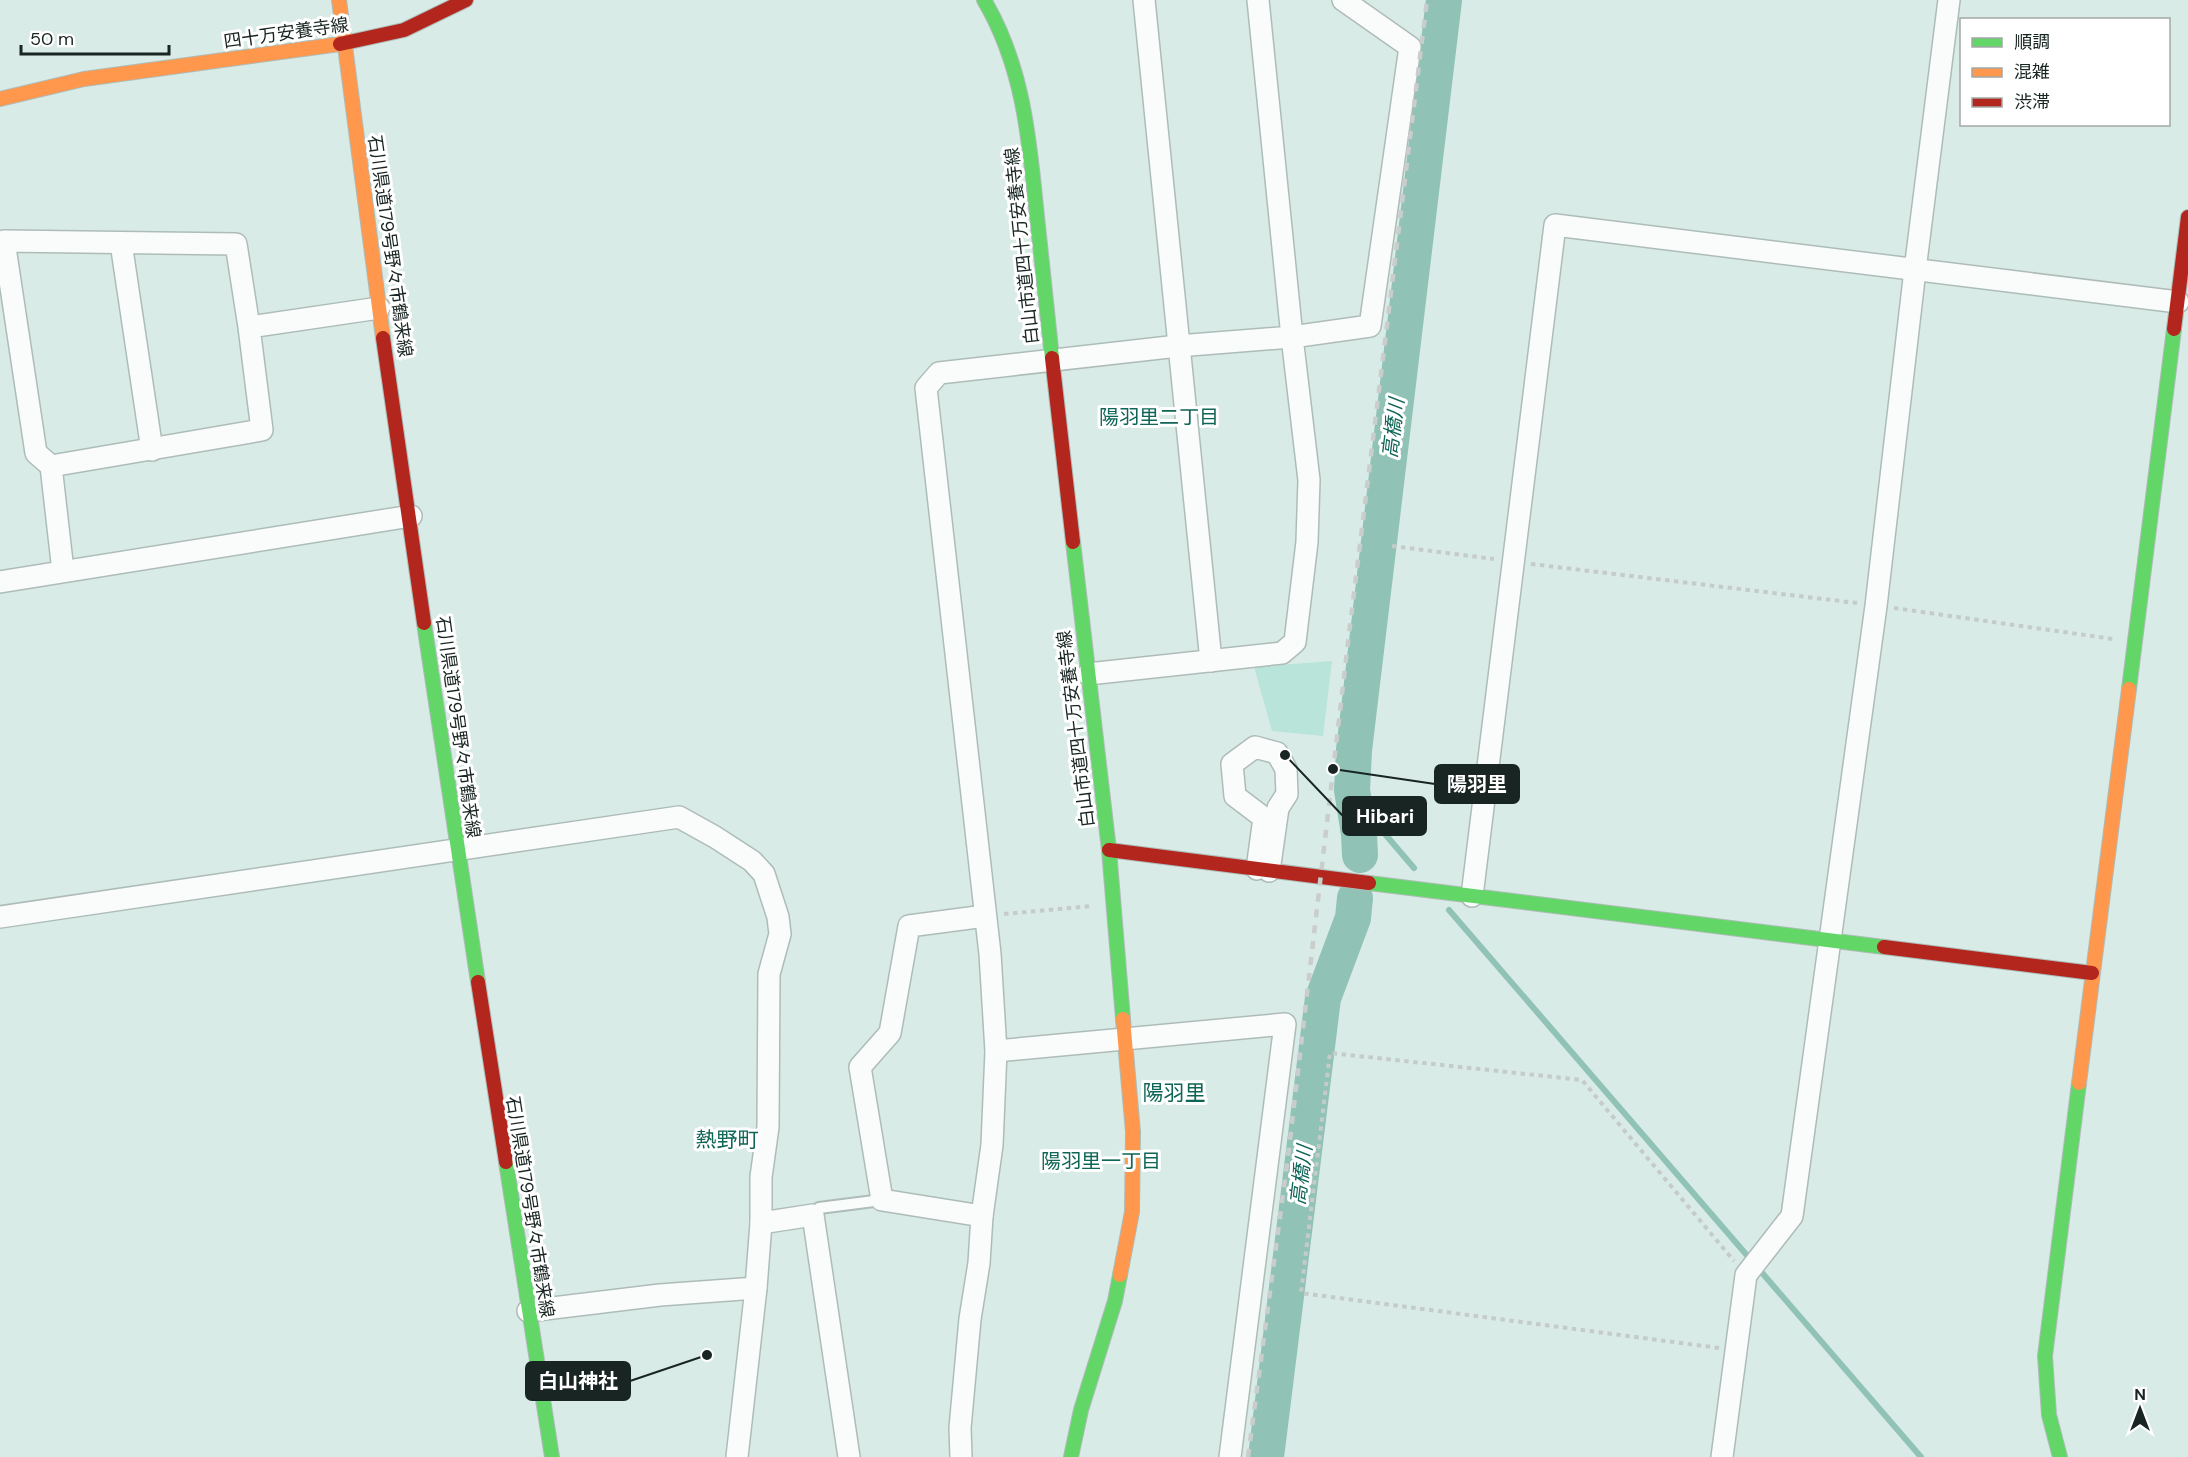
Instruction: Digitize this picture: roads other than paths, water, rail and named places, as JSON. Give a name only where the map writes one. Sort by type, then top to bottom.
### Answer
[{"type":"street","name":"石川県道179号野々市鶴来線","points":[[339,0],[379,308],[411,516],[457,850],[552,1457]]},
{"type":"street","name":"四十万安養寺線","points":[[0,99],[84,79],[346,43],[404,30],[466,0]]},
{"type":"street","points":[[1144,0],[1211,661]]},
{"type":"street","points":[[1088,674],[1282,653],[1295,642],[1310,480],[1292,337],[1258,0]]},
{"type":"street","points":[[961,1457],[960,1428],[970,1319],[979,1263],[982,1216],[992,1145],[996,1051],[990,954],[926,388],[939,373],[1178,346],[1292,337],[1370,326],[1410,47],[1342,0]]},
{"type":"street","points":[[1722,1457],[1735,1350],[1751,1268],[1792,1216],[1876,606],[1949,0]]},
{"type":"street","name":"白山市道四十万安養寺線","points":[[992,2],[1023,98],[1028,127],[1052,360],[1109,850],[1133,1132],[1132,1212],[1115,1301],[1081,1410],[1071,1457]]},
{"type":"street","points":[[2060,1457],[2049,1415],[2045,1356],[2188,217]]},
{"type":"street","points":[[1472,896],[1556,225],[2178,302]]},
{"type":"street","points":[[51,466],[262,430],[236,244],[4,242],[4,267],[36,453],[51,466],[63,572]]},
{"type":"street","points":[[121,243],[152,450]]},
{"type":"street","points":[[249,327],[379,308]]},
{"type":"street","points":[[0,582],[411,516]]},
{"type":"street","points":[[1255,747],[1276,753],[1286,769],[1287,794],[1278,808],[1263,870],[1264,818],[1235,796],[1232,764],[1255,747]]},
{"type":"street","points":[[0,917],[679,817],[752,861],[764,874],[778,917],[780,934],[769,974],[768,1126],[761,1177],[761,1223],[756,1288],[737,1457]]},
{"type":"street","points":[[1109,850],[2092,973]]},
{"type":"street","points":[[982,1216],[882,1200],[860,1067],[890,1033],[909,926],[985,916]]},
{"type":"street","points":[[996,1051],[1285,1024],[1230,1457]]},
{"type":"street","points":[[761,1223],[813,1215],[849,1457]]},
{"type":"street","points":[[528,1311],[660,1295],[756,1288]]},
{"type":"lane","points":[[813,1215],[819,1208],[882,1200]]},
{"type":"waterway","name":"高橋川","points":[[1360,855],[1352,790],[1354,750],[1444,0]]},
{"type":"waterway","points":[[1352,790],[1367,813],[1414,868]]},
{"type":"waterway","name":"高橋川","points":[[1266,1457],[1323,998],[1353,918],[1355,898]]},
{"type":"waterway","points":[[1449,910],[1921,1457]]},
{"type":"railway","points":[[1248,1457],[1288,1157],[1349,634],[1427,0]]},
{"type":"place","name":"Hibari","points":[[1285,755]]},
{"type":"place","name":"陽羽里","points":[[1333,769]]},
{"type":"place","name":"白山神社","points":[[707,1355]]},
{"type":"district","name":"陽羽里二丁目","points":[[1159,417]]},
{"type":"district","name":"陽羽里","points":[[1174,1093]]},
{"type":"district","name":"熱野町","points":[[727,1140]]},
{"type":"district","name":"陽羽里一丁目","points":[[1101,1161]]}]
